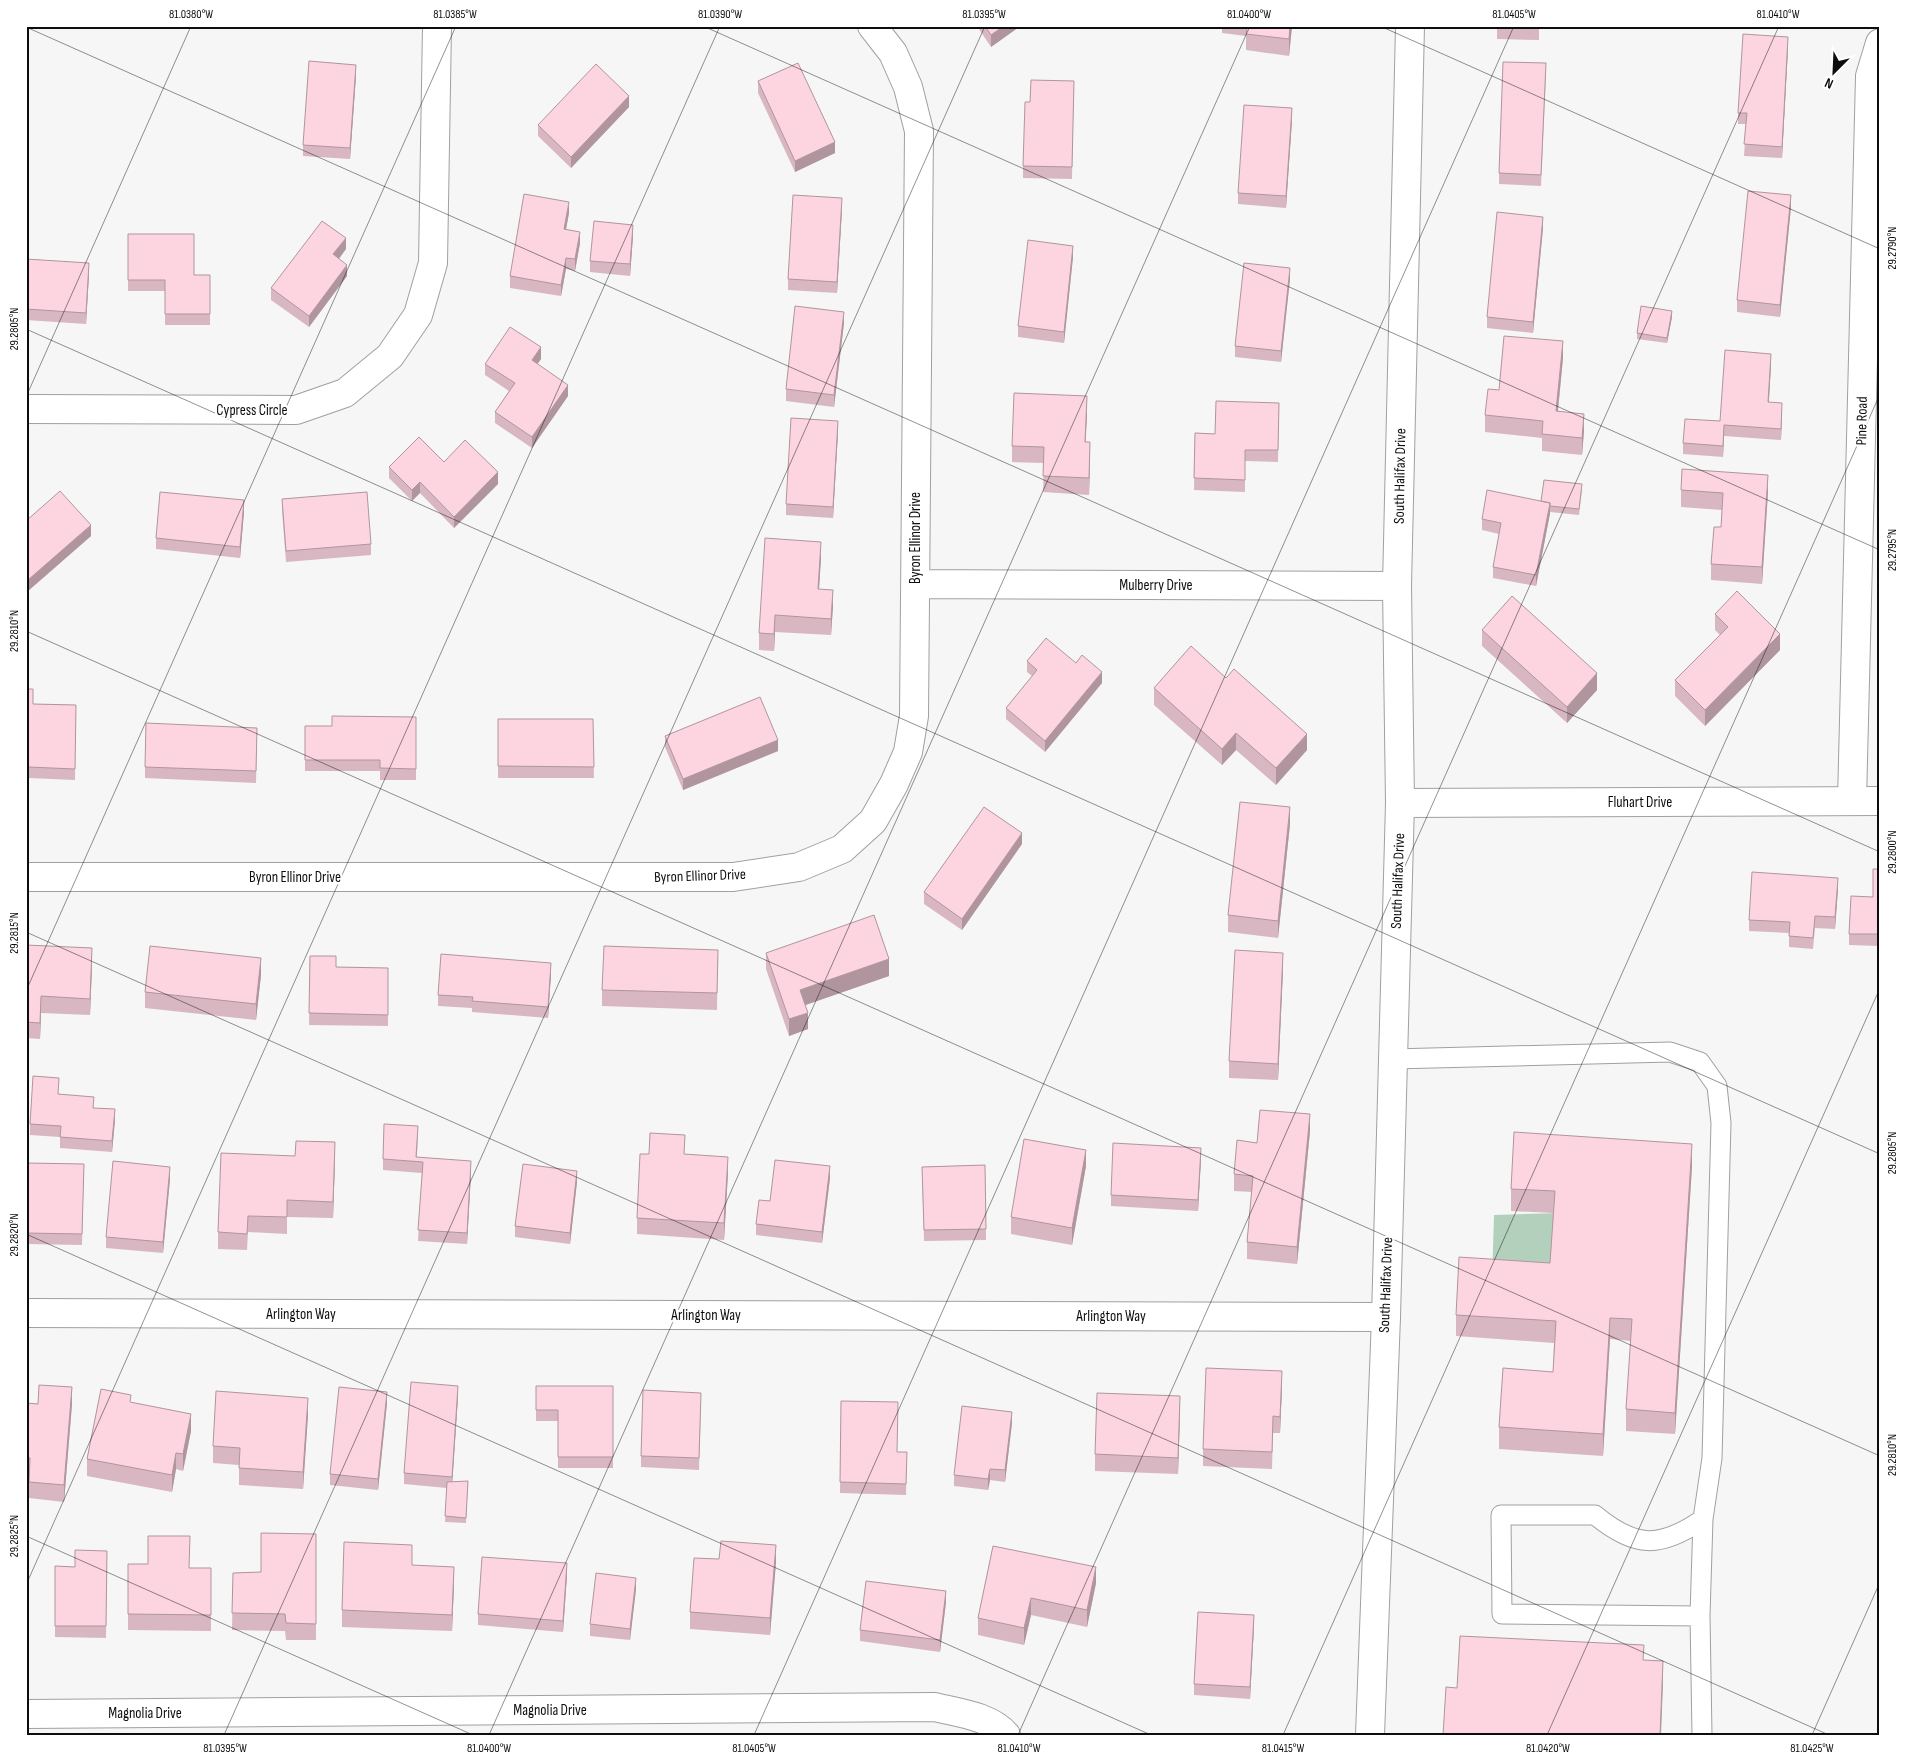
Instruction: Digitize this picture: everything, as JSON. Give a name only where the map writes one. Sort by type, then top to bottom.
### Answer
[{"type":"street","name":"Cypress Circle","points":[[26,409],[296,410],[345,393],[390,356],[418,316],[434,263],[437,26]]},
{"type":"street","name":"Byron Ellinor Drive","points":[[26,877],[732,877],[799,867],[842,849],[873,820],[894,784],[908,752],[914,716],[919,132],[908,87],[893,53],[872,26]]},
{"type":"street","name":"South Halifax Drive","points":[[1370,1735],[1386,1317],[1400,803],[1397,586],[1410,26]]},
{"type":"street","name":"Pine Road","points":[[1852,801],[1870,76],[1880,42]]},
{"type":"street","name":"Mulberry Drive","points":[[915,584],[1397,586]]},
{"type":"street","name":"Fluhart Drive","points":[[1400,803],[1880,801]]},
{"type":"street","name":"Arlington Way","points":[[26,1313],[1386,1317]]},
{"type":"street","name":"Magnolia Drive","points":[[26,1714],[934,1707],[976,1717],[1001,1728],[1006,1735]]},
{"type":"lane","points":[[1392,1059],[1670,1052],[1700,1062],[1717,1086],[1721,1123],[1712,1458],[1703,1520],[1700,1616],[1702,1735]]},
{"type":"lane","points":[[1700,1616],[1502,1614],[1501,1515],[1595,1515],[1625,1536],[1642,1541],[1661,1541],[1684,1532],[1703,1520]]},
{"type":"green space","points":[[1561,1213],[1562,1280],[1492,1280],[1494,1215]]},
{"type":"building","points":[[985,26],[1004,26],[991,35]]},
{"type":"building","points":[[1247,26],[1290,26],[1289,39],[1246,34]]},
{"type":"building","points":[[1743,34],[1788,37],[1782,147],[1744,144],[1747,113],[1738,113]]},
{"type":"building","points":[[309,61],[356,65],[350,148],[303,145]]},
{"type":"building","points":[[1503,62],[1546,63],[1541,175],[1499,173]]},
{"type":"building","points":[[798,63],[835,142],[795,161],[758,81]]},
{"type":"building","points":[[596,64],[629,96],[571,157],[538,125]]},
{"type":"building","points":[[1031,80],[1074,81],[1072,167],[1023,166],[1025,102],[1030,102]]},
{"type":"building","points":[[1244,105],[1292,108],[1286,196],[1238,193]]},
{"type":"building","points":[[1748,191],[1791,195],[1780,305],[1737,300]]},
{"type":"building","points":[[524,194],[569,202],[564,229],[580,232],[575,259],[566,258],[561,285],[510,276]]},
{"type":"building","points":[[793,195],[842,198],[837,282],[788,279]]},
{"type":"building","points":[[1497,212],[1543,217],[1533,322],[1487,317]]},
{"type":"building","points":[[322,221],[346,238],[333,254],[347,265],[309,316],[271,288]]},
{"type":"building","points":[[594,221],[633,225],[630,264],[590,261]]},
{"type":"building","points":[[128,234],[194,234],[194,275],[210,275],[210,314],[165,314],[165,280],[128,280]]},
{"type":"building","points":[[1028,240],[1073,246],[1064,332],[1018,326]]},
{"type":"building","points":[[26,259],[89,263],[86,313],[26,309]]},
{"type":"building","points":[[1244,263],[1290,268],[1281,351],[1235,346]]},
{"type":"building","points":[[795,306],[844,312],[834,395],[786,389]]},
{"type":"building","points":[[1641,306],[1672,311],[1667,338],[1637,333]]},
{"type":"building","points":[[510,327],[541,347],[532,360],[568,385],[532,437],[495,412],[515,383],[485,364]]},
{"type":"building","points":[[1504,336],[1563,341],[1556,411],[1584,414],[1582,438],[1542,434],[1543,421],[1485,415],[1488,389],[1499,390]]},
{"type":"building","points":[[1725,350],[1771,354],[1768,402],[1782,403],[1781,429],[1724,425],[1723,446],[1683,443],[1685,419],[1720,421]]},
{"type":"building","points":[[1014,393],[1087,396],[1085,442],[1090,442],[1089,478],[1043,476],[1044,447],[1012,446]]},
{"type":"building","points":[[1216,401],[1279,403],[1278,450],[1245,450],[1245,480],[1194,478],[1195,433],[1215,434]]},
{"type":"building","points":[[791,418],[838,421],[833,507],[786,504]]},
{"type":"building","points":[[419,437],[444,462],[465,440],[498,472],[454,517],[420,482],[412,490],[389,467]]},
{"type":"building","points":[[1682,469],[1768,475],[1762,567],[1711,564],[1714,527],[1721,527],[1723,493],[1681,490]]},
{"type":"building","points":[[1544,480],[1582,484],[1579,509],[1550,506],[1550,503],[1541,501]]},
{"type":"building","points":[[1487,490],[1550,503],[1536,575],[1493,567],[1501,523],[1482,519]]},
{"type":"building","points":[[60,491],[91,525],[28,580],[26,578],[26,521]]},
{"type":"building","points":[[160,492],[244,500],[240,547],[156,538]]},
{"type":"building","points":[[367,492],[371,544],[286,551],[282,499]]},
{"type":"building","points":[[765,538],[821,542],[818,589],[833,590],[831,619],[775,615],[774,634],[759,633]]},
{"type":"building","points":[[1737,591],[1780,634],[1705,710],[1675,680],[1728,627],[1715,614]]},
{"type":"building","points":[[1512,596],[1597,673],[1567,707],[1482,630]]},
{"type":"building","points":[[1046,638],[1076,663],[1082,655],[1102,672],[1045,741],[1006,708],[1037,670],[1027,661]]},
{"type":"building","points":[[1191,646],[1226,678],[1234,669],[1307,734],[1276,768],[1236,733],[1222,749],[1154,688]]},
{"type":"building","points":[[26,689],[33,689],[33,704],[76,705],[75,769],[28,767]]},
{"type":"building","points":[[760,697],[778,740],[683,779],[665,736]]},
{"type":"building","points":[[332,716],[416,717],[416,769],[380,768],[380,760],[305,760],[305,726],[332,726]]},
{"type":"building","points":[[498,719],[593,719],[594,767],[498,766]]},
{"type":"building","points":[[146,723],[257,728],[256,771],[145,767]]},
{"type":"building","points":[[1240,802],[1290,807],[1278,921],[1228,915]]},
{"type":"building","points":[[984,807],[1022,833],[962,919],[924,892]]},
{"type":"building","points":[[1873,869],[1880,869],[1880,924],[1878,924],[1878,934],[1849,934],[1851,896],[1873,897]]},
{"type":"building","points":[[1752,872],[1838,878],[1835,917],[1815,916],[1813,938],[1789,936],[1790,922],[1749,920]]},
{"type":"building","points":[[874,915],[889,959],[800,990],[808,1013],[789,1019],[766,953]]},
{"type":"building","points":[[26,945],[92,948],[90,999],[41,996],[40,1023],[26,1022]]},
{"type":"building","points":[[150,946],[261,958],[256,1004],[145,992]]},
{"type":"building","points":[[604,946],[718,950],[717,993],[602,990]]},
{"type":"building","points":[[1235,950],[1283,953],[1278,1064],[1229,1061]]},
{"type":"building","points":[[441,954],[551,963],[548,1007],[472,1001],[473,997],[438,995]]},
{"type":"building","points":[[310,956],[336,956],[336,967],[388,968],[388,1015],[309,1013]]},
{"type":"building","points":[[33,1076],[59,1078],[58,1094],[94,1097],[93,1108],[115,1109],[112,1141],[60,1137],[61,1126],[30,1124]]},
{"type":"building","points":[[1260,1110],[1310,1114],[1297,1247],[1247,1242],[1253,1176],[1234,1174],[1237,1140],[1257,1143]]},
{"type":"building","points":[[384,1124],[418,1126],[416,1157],[471,1161],[467,1233],[418,1230],[423,1162],[383,1159]]},
{"type":"building","points":[[1514,1132],[1692,1144],[1675,1413],[1626,1409],[1632,1319],[1610,1318],[1603,1434],[1499,1427],[1503,1368],[1553,1372],[1556,1321],[1456,1315],[1459,1257],[1550,1263],[1555,1191],[1511,1189]]},
{"type":"building","points":[[650,1133],[685,1135],[684,1154],[728,1157],[724,1223],[637,1218],[640,1154],[649,1154]]},
{"type":"building","points":[[1024,1139],[1086,1150],[1072,1228],[1011,1217]]},
{"type":"building","points":[[296,1141],[335,1142],[333,1202],[287,1200],[287,1217],[248,1216],[247,1234],[218,1232],[221,1153],[295,1156]]},
{"type":"building","points":[[1113,1143],[1201,1148],[1198,1200],[1111,1195]]},
{"type":"building","points":[[775,1160],[830,1166],[822,1232],[756,1224],[759,1200],[770,1201]]},
{"type":"building","points":[[113,1161],[170,1167],[163,1242],[106,1237]]},
{"type":"building","points":[[26,1163],[84,1164],[82,1234],[26,1233]]},
{"type":"building","points":[[523,1164],[577,1171],[570,1233],[515,1226]]},
{"type":"building","points":[[985,1165],[986,1229],[924,1230],[922,1167]]},
{"type":"building","points":[[1206,1368],[1282,1371],[1280,1417],[1273,1416],[1272,1452],[1203,1449]]},
{"type":"building","points":[[411,1382],[458,1386],[452,1477],[404,1473]]},
{"type":"building","points":[[39,1385],[72,1387],[64,1485],[29,1482],[30,1458],[26,1457],[26,1403],[38,1404]]},
{"type":"building","points":[[536,1386],[613,1386],[613,1457],[558,1457],[558,1410],[536,1410]]},
{"type":"building","points":[[339,1387],[387,1392],[378,1479],[330,1474]]},
{"type":"building","points":[[101,1389],[131,1395],[130,1402],[191,1414],[183,1454],[176,1453],[172,1475],[87,1459]]},
{"type":"building","points":[[643,1390],[701,1393],[699,1458],[641,1456]]},
{"type":"building","points":[[216,1391],[308,1398],[303,1472],[239,1468],[240,1448],[213,1446]]},
{"type":"building","points":[[1097,1393],[1180,1396],[1178,1458],[1095,1454]]},
{"type":"building","points":[[841,1401],[898,1402],[897,1452],[907,1452],[906,1484],[840,1482]]},
{"type":"building","points":[[962,1406],[1012,1412],[1005,1470],[990,1469],[988,1479],[954,1475]]},
{"type":"building","points":[[468,1481],[466,1518],[445,1516],[447,1482]]},
{"type":"building","points":[[261,1533],[316,1534],[316,1624],[286,1623],[285,1614],[232,1613],[233,1573],[261,1572]]},
{"type":"building","points":[[148,1536],[190,1536],[189,1568],[211,1568],[211,1615],[128,1614],[128,1564],[148,1564]]},
{"type":"building","points":[[721,1541],[776,1545],[770,1618],[690,1612],[694,1558],[719,1559]]},
{"type":"building","points":[[344,1542],[412,1545],[412,1565],[454,1567],[452,1615],[342,1610]]},
{"type":"building","points":[[993,1546],[1096,1567],[1087,1610],[1031,1598],[1024,1628],[978,1618]]},
{"type":"building","points":[[75,1550],[107,1551],[106,1626],[55,1626],[55,1566],[75,1567]]},
{"type":"building","points":[[482,1557],[567,1563],[563,1621],[478,1614]]},
{"type":"building","points":[[596,1573],[636,1578],[630,1629],[590,1624]]},
{"type":"building","points":[[866,1581],[946,1591],[940,1640],[860,1630]]},
{"type":"building","points":[[1198,1612],[1254,1615],[1250,1687],[1194,1684]]},
{"type":"building","points":[[1460,1636],[1644,1645],[1643,1660],[1663,1661],[1660,1735],[1443,1735],[1446,1687],[1457,1688]]}]
